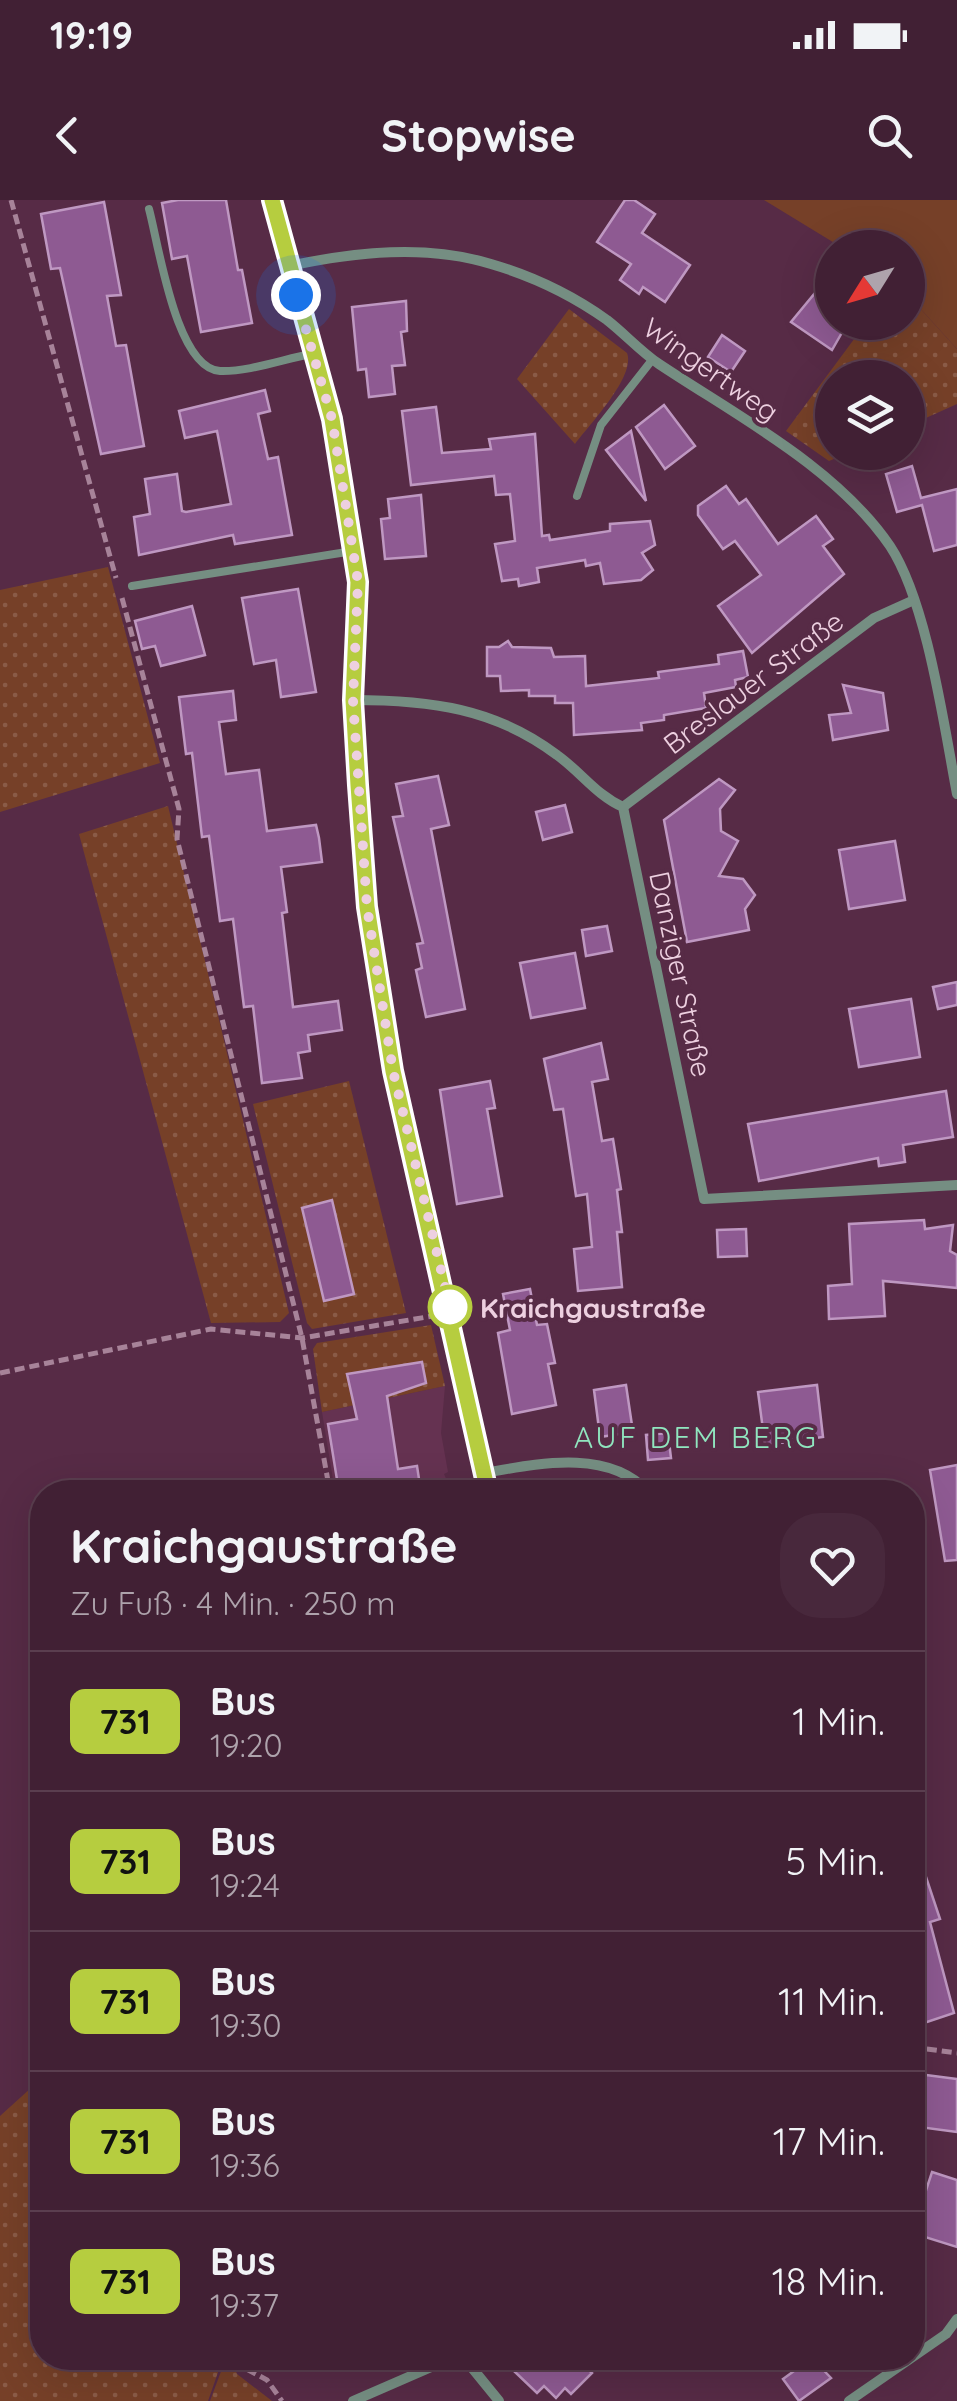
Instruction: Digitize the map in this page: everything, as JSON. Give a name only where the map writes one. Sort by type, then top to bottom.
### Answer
[{"type":"street","points":[[272,200],[311,354],[332,419],[354,551],[358,582],[353,700],[367,907],[393,1071],[451,1312],[485,1480]]},
{"type":"street","name":"Wingertweg","points":[[289,266],[353,253],[436,254],[488,263],[544,283],[606,320],[652,360],[803,460],[869,520],[892,549],[914,600],[957,794]]},
{"type":"street","name":"Breslauer Straße","points":[[623,808],[874,618],[914,600]]},
{"type":"street","points":[[353,700],[422,700],[493,716],[533,736],[572,766],[604,798],[623,808]]},
{"type":"street","name":"Danziger Straße","points":[[623,808],[704,1198],[957,1185]]},
{"type":"street","points":[[484,1474],[550,1464],[604,1464],[629,1480]]},
{"type":"street","points":[[925,2349],[946,2334],[957,2319]]},
{"type":"street","points":[[353,2401],[424,2370]]},
{"type":"street","points":[[474,2370],[500,2401]]},
{"type":"street","points":[[849,2401],[894,2370]]},
{"type":"lane","points":[[149,210],[184,342],[199,364],[219,371],[311,354]]},
{"type":"lane","points":[[577,496],[601,425],[652,360]]},
{"type":"lane","points":[[132,586],[354,551]]},
{"type":"path","points":[[12,200],[179,809],[177,839],[302,1338],[328,1480]]},
{"type":"path","points":[[0,1373],[211,1329],[302,1338],[451,1312]]},
{"type":"path","points":[[925,2049],[957,2053]]},
{"type":"path","points":[[249,2370],[267,2380],[282,2401]]},
{"type":"shaded area","points":[[764,200],[957,200],[957,349],[925,314],[925,230],[815,231]]},
{"type":"shaded area","points":[[569,309],[627,353],[628,363],[610,400],[575,444],[517,379]]},
{"type":"shaded area","points":[[925,314],[957,349],[957,404],[925,418],[925,360],[839,360],[853,340],[925,340]]},
{"type":"shaded area","points":[[815,392],[815,451],[786,431]]},
{"type":"shaded area","points":[[108,567],[160,763],[0,812],[0,590]]},
{"type":"shaded area","points":[[168,806],[289,1313],[280,1322],[211,1323],[79,834]]},
{"type":"shaded area","points":[[349,1081],[406,1313],[312,1329],[307,1323],[253,1104]]},
{"type":"shaded area","points":[[431,1325],[445,1386],[322,1412],[313,1349],[317,1343]]},
{"type":"shaded area","points":[[445,1386],[441,1433],[447,1480],[333,1480],[322,1412]]},
{"type":"shaded area","points":[[30,2089],[30,2370],[219,2370],[208,2401],[0,2401],[0,2116]]},
{"type":"shaded area","points":[[222,2370],[236,2370],[272,2401],[210,2401]]},
{"type":"building","points":[[226,200],[252,323],[201,332],[187,256],[172,259],[162,203]]},
{"type":"building","points":[[625,200],[634,200],[655,214],[642,233],[690,265],[665,302],[643,287],[639,294],[620,280],[631,264],[597,242]]},
{"type":"building","points":[[104,202],[121,295],[107,296],[116,346],[126,345],[144,446],[101,454],[60,268],[51,269],[41,214]]},
{"type":"building","points":[[815,293],[815,338],[791,322]]},
{"type":"building","points":[[406,301],[407,331],[401,332],[405,365],[392,366],[395,394],[369,397],[366,369],[358,370],[352,307]]},
{"type":"building","points":[[722,335],[745,351],[731,372],[708,357]]},
{"type":"building","points":[[817,340],[838,340],[832,350]]},
{"type":"building","points":[[265,390],[270,411],[258,414],[268,459],[278,457],[292,535],[235,544],[233,535],[139,555],[134,517],[150,514],[145,479],[177,474],[182,511],[231,504],[217,431],[185,438],[179,411]]},
{"type":"building","points":[[664,405],[695,446],[665,469],[636,427]]},
{"type":"building","points":[[436,407],[442,453],[491,449],[489,439],[535,434],[542,536],[549,535],[550,540],[610,531],[610,524],[650,521],[655,545],[642,553],[653,570],[641,580],[604,584],[600,563],[586,566],[585,560],[537,568],[539,582],[519,586],[518,579],[502,581],[495,544],[515,541],[510,494],[496,495],[494,476],[411,485],[402,411]]},
{"type":"building","points":[[631,431],[646,501],[606,450]]},
{"type":"building","points":[[913,470],[921,498],[957,489],[957,545],[934,551],[922,505],[897,512],[886,474]]},
{"type":"building","points":[[726,486],[739,504],[746,499],[778,544],[816,516],[833,539],[823,546],[844,574],[752,653],[718,606],[761,575],[735,541],[723,549],[698,515],[698,506]]},
{"type":"building","points":[[421,495],[426,556],[385,559],[381,519],[390,518],[388,499]]},
{"type":"building","points":[[298,589],[316,692],[281,697],[276,660],[254,664],[242,598]]},
{"type":"building","points":[[192,606],[205,655],[161,666],[155,646],[142,649],[135,621]]},
{"type":"building","points":[[508,641],[512,647],[551,648],[554,657],[585,656],[586,686],[659,678],[658,672],[719,664],[718,655],[743,651],[748,677],[735,680],[736,687],[704,693],[706,708],[664,715],[664,720],[641,723],[642,730],[574,735],[573,703],[555,703],[555,696],[529,696],[529,690],[501,691],[500,676],[487,676],[487,647],[499,647]]},
{"type":"building","points":[[843,685],[883,693],[888,730],[833,740],[829,715],[851,713]]},
{"type":"building","points":[[233,691],[236,720],[219,722],[226,774],[259,770],[267,831],[316,825],[319,838],[322,862],[281,867],[293,1007],[338,1001],[342,1030],[308,1035],[310,1051],[298,1053],[302,1078],[262,1083],[253,1006],[244,1007],[233,919],[220,921],[209,836],[202,837],[192,753],[186,754],[179,697]]},
{"type":"building","points":[[438,776],[449,825],[431,829],[465,1009],[426,1017],[416,970],[422,968],[417,944],[423,943],[393,817],[403,816],[396,784]]},
{"type":"building","points":[[719,779],[735,790],[720,809],[721,831],[738,841],[719,876],[743,879],[755,895],[745,909],[749,930],[687,942],[664,820]]},
{"type":"building","points":[[565,805],[572,832],[543,840],[536,812]]},
{"type":"building","points":[[895,841],[905,900],[849,909],[839,850]]},
{"type":"building","points":[[607,926],[612,951],[586,956],[582,930]]},
{"type":"building","points":[[575,953],[585,1008],[531,1018],[520,963]]},
{"type":"building","points":[[957,982],[957,1005],[938,1009],[933,987]]},
{"type":"building","points":[[911,999],[920,1057],[859,1067],[849,1009]]},
{"type":"building","points":[[601,1043],[608,1079],[592,1082],[602,1141],[613,1139],[621,1189],[617,1190],[622,1232],[617,1232],[622,1287],[578,1291],[574,1249],[592,1247],[587,1194],[576,1196],[563,1109],[554,1110],[544,1059]]},
{"type":"building","points":[[490,1081],[495,1108],[487,1109],[502,1196],[457,1204],[440,1090]]},
{"type":"building","points":[[946,1091],[953,1137],[903,1145],[905,1162],[879,1166],[878,1158],[759,1181],[748,1124]]},
{"type":"building","points":[[332,1200],[354,1294],[324,1301],[302,1208]]},
{"type":"building","points":[[924,1220],[925,1229],[953,1225],[950,1251],[957,1255],[957,1288],[883,1281],[885,1316],[829,1319],[828,1286],[852,1284],[849,1224]]},
{"type":"building","points":[[746,1229],[747,1256],[718,1257],[717,1230]]},
{"type":"building","points":[[530,1289],[537,1325],[547,1324],[555,1363],[548,1364],[556,1405],[512,1414],[498,1333],[510,1330],[503,1294]]},
{"type":"building","points":[[422,1362],[426,1383],[387,1396],[398,1469],[417,1466],[419,1480],[337,1480],[328,1424],[357,1419],[347,1374]]},
{"type":"building","points":[[626,1385],[633,1432],[600,1437],[594,1390]]},
{"type":"building","points":[[817,1385],[823,1437],[765,1445],[758,1392]]},
{"type":"building","points":[[668,1433],[671,1458],[648,1460],[646,1435]]},
{"type":"building","points":[[957,1465],[957,1560],[945,1561],[930,1470]]},
{"type":"building","points":[[925,1874],[940,1919],[930,1922],[954,2013],[925,2023]]},
{"type":"building","points":[[926,2075],[957,2079],[957,2132],[925,2128]]},
{"type":"building","points":[[932,2172],[957,2180],[957,2247],[925,2237],[925,2193]]},
{"type":"building","points":[[795,2370],[823,2370],[831,2378],[799,2401],[783,2379]]},
{"type":"building","points":[[515,2372],[592,2373],[571,2394],[565,2388],[556,2398],[544,2386],[537,2393]]},
{"type":"bus line","name":"731","points":[[272,200],[311,354],[332,419],[358,582],[353,700],[358,785],[367,907],[393,1071],[466,1376],[486,1480]]},
{"type":"place","name":"Kraichgaustraße","points":[[450,1307]]},
{"type":"district","name":"AUF DEM BERG","points":[[696,1437]]},
{"type":"route","points":[[296,295],[332,419],[358,582],[353,700],[367,907],[393,1071],[450,1307]]}]
